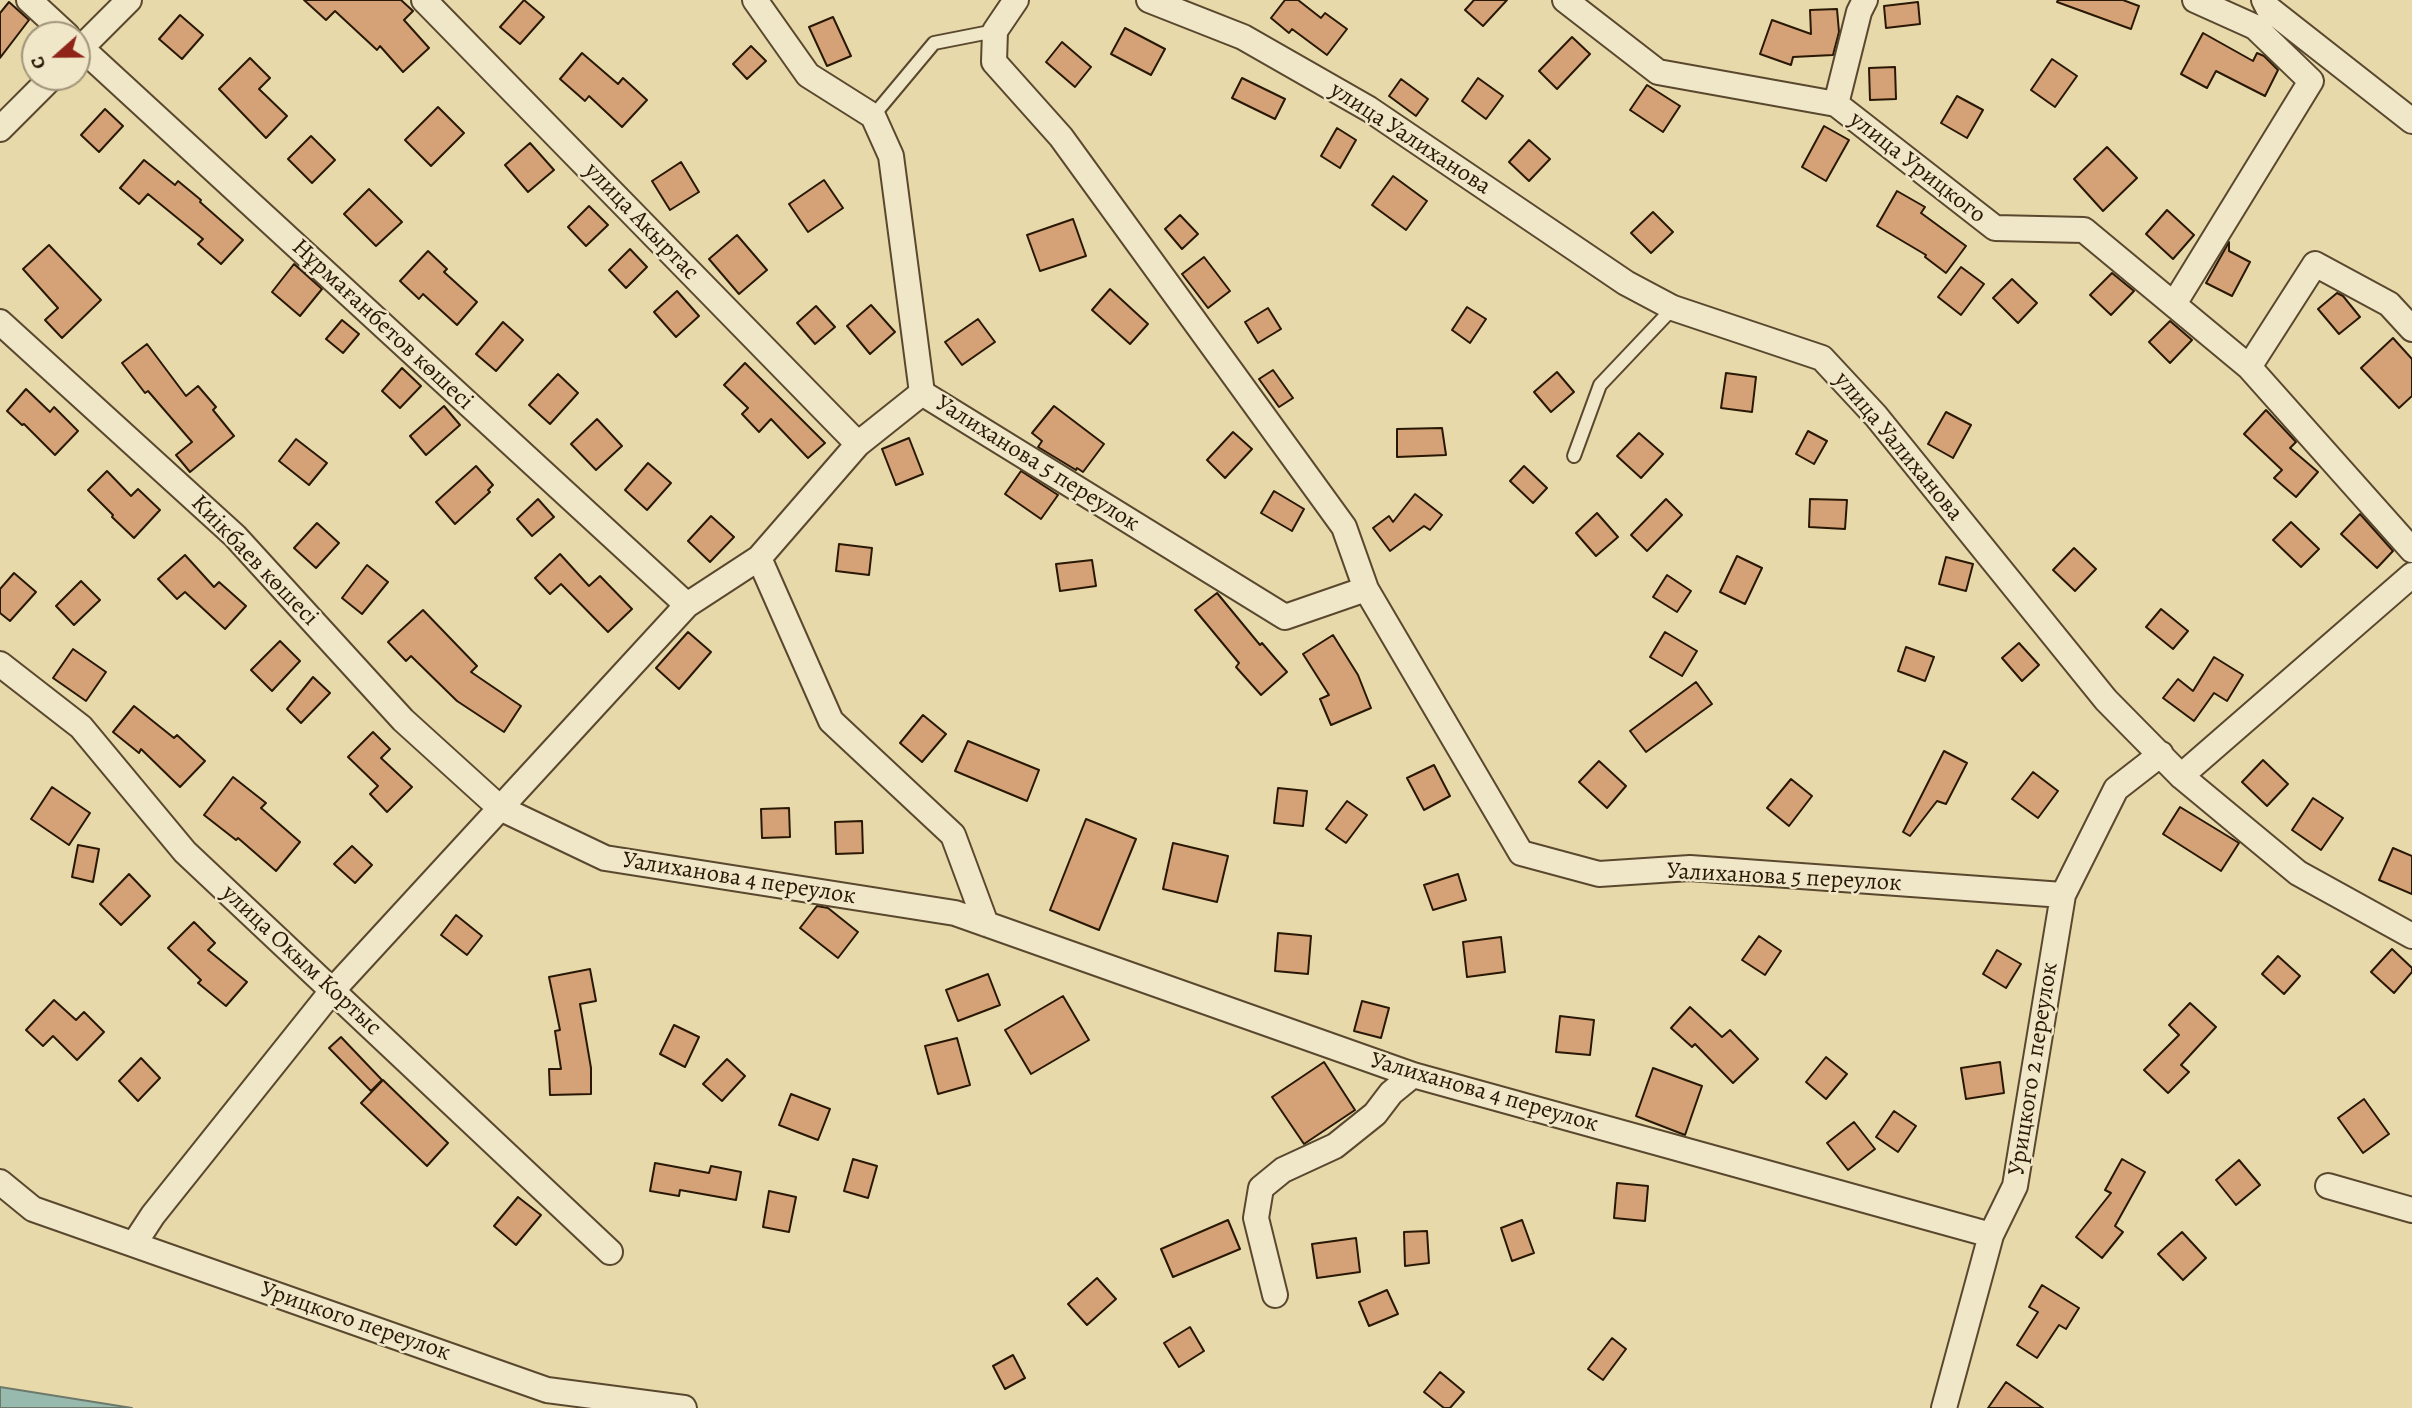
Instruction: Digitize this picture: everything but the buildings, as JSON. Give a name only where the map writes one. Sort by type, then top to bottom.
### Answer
[{"type":"street","name":"Нұрмағанбетов көшесі","points":[[29,0],[50,21]]},
{"type":"street","points":[[91,32],[130,0]]},
{"type":"street","name":"улица Акыртас","points":[[425,0],[858,444]]},
{"type":"street","points":[[755,0],[808,75],[873,116]]},
{"type":"street","points":[[995,31],[1016,0]]},
{"type":"street","name":"улица Уалиханова","points":[[1149,0],[1243,37],[1369,109],[1626,283],[1673,308],[1822,358],[1876,416],[2106,700],[2181,776],[2298,873],[2412,936]]},
{"type":"street","name":"улица Урицкого","points":[[1565,0],[1658,72],[1836,104],[1995,228],[2084,230],[2249,367],[2412,550]]},
{"type":"street","points":[[1836,104],[1859,12],[1865,0]]},
{"type":"street","points":[[2174,304],[2311,80],[2255,27],[2195,0]]},
{"type":"street","points":[[2264,0],[2268,8],[2412,121]]},
{"type":"street","name":"Уалиханова 5 переулок","points":[[995,31],[994,62],[1061,136],[1344,527],[1366,589],[1521,853],[1599,874],[1690,869],[2063,895]]},
{"type":"street","name":"Нұрмағанбетов көшесі","points":[[91,60],[687,605]]},
{"type":"street","points":[[0,129],[38,91]]},
{"type":"street","name":"Уалиханова 5 переулок","points":[[873,116],[891,156],[922,393],[1285,617],[1366,589]]},
{"type":"street","points":[[2249,367],[2315,264],[2389,304],[2412,329]]},
{"type":"street","name":"Киікбаев көшесі","points":[[0,323],[235,536],[403,720],[500,808]]},
{"type":"street","points":[[134,1244],[153,1214],[332,991],[687,605],[759,558],[858,444],[922,393]]},
{"type":"street","points":[[759,558],[831,721],[953,835],[986,924]]},
{"type":"street","points":[[2181,776],[2412,575]]},
{"type":"street","name":"улица Окым Кортыс","points":[[0,664],[81,727],[185,852],[610,1252]]},
{"type":"street","name":"Урицкого 2 переулок","points":[[1944,1408],[1991,1235],[2015,1186],[2063,895],[2116,789],[2161,754]]},
{"type":"street","name":"Уалиханова 4 переулок","points":[[500,808],[605,858],[955,913],[1413,1075],[1991,1235]]},
{"type":"street","points":[[1275,1295],[1256,1218],[1261,1188],[1283,1170],[1335,1146],[1375,1114],[1391,1093],[1413,1075]]},
{"type":"street","name":"Урицкого переулок","points":[[0,1182],[33,1209],[547,1390],[684,1408]]},
{"type":"street","points":[[2328,1186],[2412,1210]]},
{"type":"lane","points":[[873,116],[934,43],[995,31]]},
{"type":"lane","points":[[1574,456],[1600,386],[1673,308]]},
{"type":"water","points":[[0,1387],[132,1408],[0,1408]]}]
